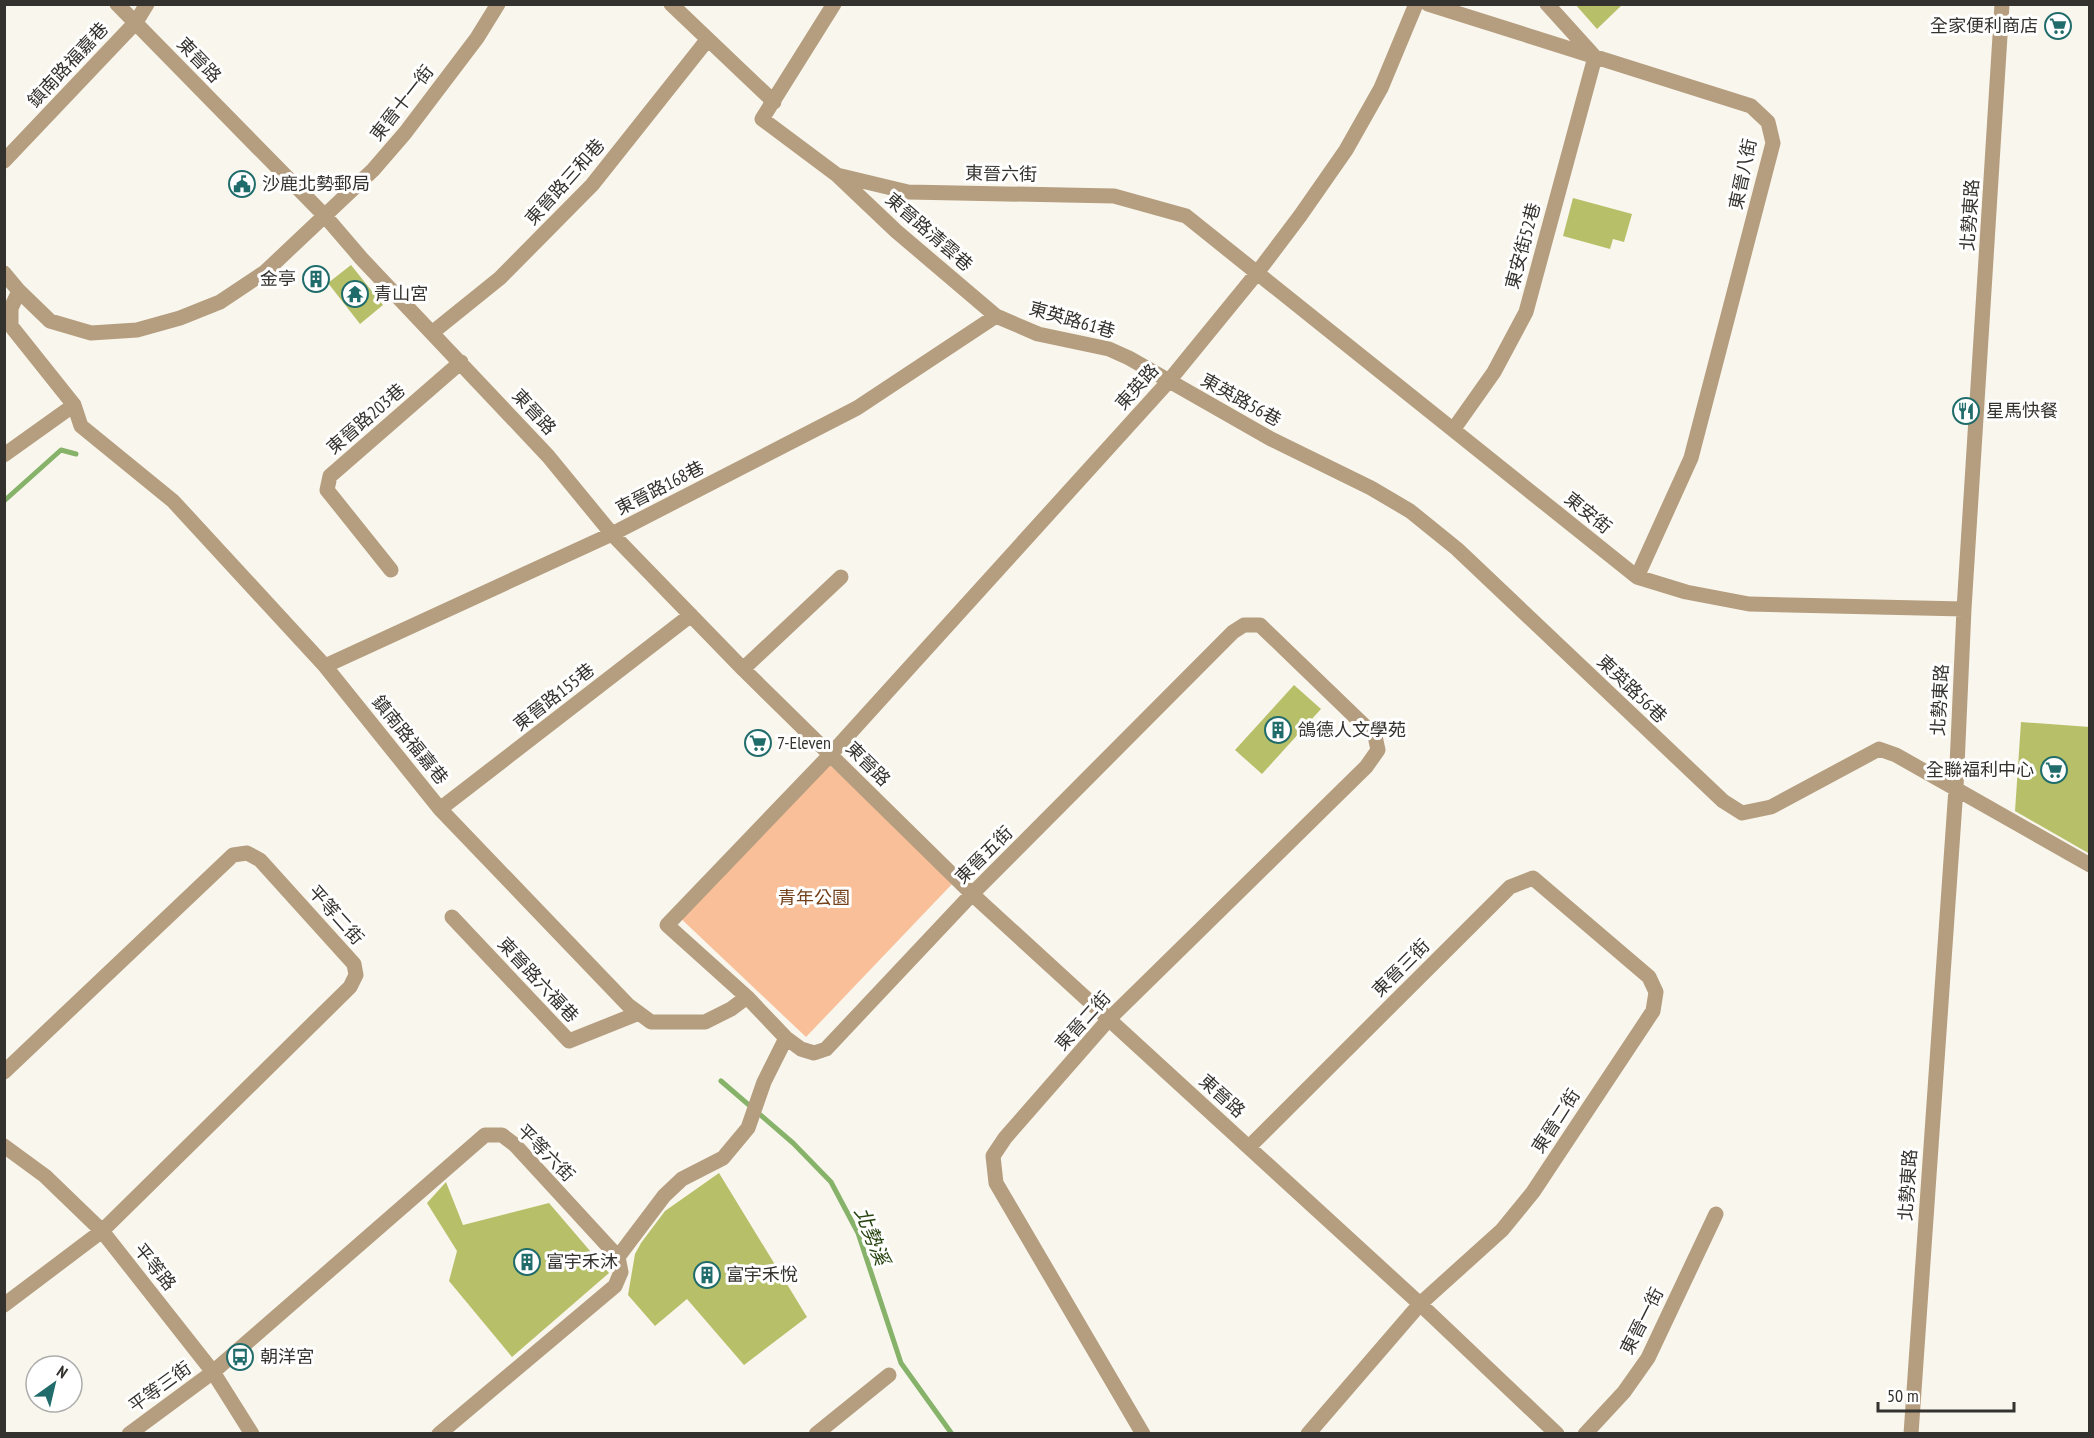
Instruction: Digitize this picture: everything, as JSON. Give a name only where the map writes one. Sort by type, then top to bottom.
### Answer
[{"type":"street","name":"東晉路","points":[[117,4],[325,216],[361,258],[548,456],[612,534],[743,669],[972,894],[1420,1304],[1557,1434]]},
{"type":"street","points":[[136,22],[147,4]]},
{"type":"street","name":"東晉十一街","points":[[325,216],[373,170],[405,133],[477,38],[498,4]]},
{"type":"street","points":[[671,4],[774,102],[834,4]]},
{"type":"street","name":"東英路","points":[[831,754],[1168,382],[1257,273],[1346,150],[1381,88],[1416,4]]},
{"type":"street","name":"東晉八街","points":[[1428,4],[1750,106],[1768,122],[1773,143],[1690,459],[1637,577]]},
{"type":"street","points":[[1547,4],[1595,57]]},
{"type":"street","name":"北勢東路","points":[[1911,1434],[1956,788],[1964,609],[2002,4]]},
{"type":"street","name":"鎮南路福嘉巷","points":[[4,161],[136,22]]},
{"type":"street","name":"東晉路三和巷","points":[[433,332],[500,278],[592,185],[708,39]]},
{"type":"street","name":"東安街52巷","points":[[1453,430],[1494,372],[1526,312],[1595,57]]},
{"type":"street","name":"東晉六街","points":[[774,102],[762,119],[837,175],[908,192],[1114,196],[1186,216],[1257,273]]},
{"type":"street","name":"東晉路清雲巷","points":[[837,175],[896,231],[996,316]]},
{"type":"street","points":[[4,273],[50,321],[91,333],[137,330],[180,318],[220,302],[265,272],[325,216]]},
{"type":"street","name":"東安街","points":[[1257,273],[1637,577],[1686,592],[1749,604],[1964,609]]},
{"type":"street","name":"鎮南路福嘉巷","points":[[19,291],[11,308],[11,326],[74,405],[81,426],[173,501],[326,666],[440,809],[628,1005],[651,1022],[705,1022],[731,1009],[747,997]]},
{"type":"street","name":"東英路61巷","points":[[996,316],[1038,334],[1109,349],[1168,382]]},
{"type":"street","name":"東晉路168巷","points":[[326,666],[612,534],[857,408],[996,316]]},
{"type":"street","name":"東晉路203巷","points":[[391,570],[327,490],[330,476],[461,362]]},
{"type":"street","name":"東英路56巷","points":[[1168,382],[1271,439],[1371,488],[1410,511],[1457,549],[1723,801],[1742,813],[1771,807],[1879,749],[1896,755],[2090,865]]},
{"type":"street","points":[[4,454],[74,405]]},
{"type":"street","points":[[743,669],[841,577]]},
{"type":"street","name":"東晉路155巷","points":[[440,809],[691,615]]},
{"type":"street","name":"東晉五街","points":[[831,754],[667,925],[747,997],[786,1038],[814,1053],[826,1049],[972,894],[1233,632],[1244,625],[1260,625],[1329,691]]},
{"type":"street","name":"東晉二街","points":[[1143,1434],[996,1183],[993,1156],[1005,1138],[1109,1019],[1366,766],[1378,750],[1375,736],[1329,691]]},
{"type":"street","name":"平等二街","points":[[4,1072],[233,855],[247,853],[260,860],[354,964],[356,975],[350,987],[102,1231],[4,1305]]},
{"type":"street","name":"東晉三街","points":[[1249,1147],[1510,886],[1533,878],[1590,926]]},
{"type":"street","name":"東晉路六福巷","points":[[452,917],[569,1041],[639,1013]]},
{"type":"street","name":"東晉二街","points":[[1308,1434],[1420,1304],[1502,1230],[1533,1192],[1653,1011],[1656,992],[1649,976],[1590,926]]},
{"type":"street","points":[[439,1434],[615,1286],[621,1272],[618,1257],[664,1196],[682,1179],[723,1158],[748,1128],[764,1082],[786,1038]]},
{"type":"street","name":"平等六街","points":[[213,1372],[485,1135],[502,1135],[515,1145],[618,1257]]},
{"type":"street","name":"平等路","points":[[4,1146],[45,1176],[102,1231],[213,1372],[252,1434]]},
{"type":"street","name":"東晉一街","points":[[1585,1434],[1624,1392],[1648,1358],[1716,1214]]},
{"type":"street","name":"平等三街","points":[[129,1434],[213,1372]]},
{"type":"street","points":[[816,1434],[890,1375]]},
{"type":"green space","name":"青年公園","points":[[823,758],[954,882],[806,1037],[675,913]]},
{"type":"building","points":[[1575,4],[1623,4],[1597,29]]},
{"type":"building","points":[[1573,198],[1632,214],[1624,242],[1613,239],[1610,249],[1563,236]]},
{"type":"building","name":"青山宮","points":[[351,265],[383,305],[360,324],[328,283]]},
{"type":"building","name":"鴿德人文學苑","points":[[1294,685],[1321,709],[1262,774],[1235,750]]},
{"type":"building","name":"全聯福利中心","points":[[2021,722],[2090,727],[2090,854],[2015,811]]},
{"type":"building","name":"富宇禾悅","points":[[719,1173],[807,1317],[744,1365],[687,1299],[655,1326],[628,1295],[635,1254],[641,1243],[665,1211]]},
{"type":"building","name":"富宇禾沐","points":[[446,1182],[463,1225],[549,1203],[609,1273],[512,1357],[449,1281],[457,1251],[427,1203]]},
{"type":"waterway","name":"北勢溪","points":[[4,501],[61,450],[76,454]]},
{"type":"waterway","name":"北勢溪","points":[[721,1081],[793,1143],[831,1182],[858,1233],[901,1363],[952,1434]]},
{"type":"place","name":"全家便利商店","points":[[2058,26]]},
{"type":"place","name":"沙鹿北勢郵局","points":[[242,184]]},
{"type":"place","name":"金亭","points":[[316,279]]},
{"type":"place","name":"青山宮","points":[[355,294]]},
{"type":"place","name":"星馬快餐","points":[[1966,411]]},
{"type":"place","name":"鴿德人文學苑","points":[[1278,730]]},
{"type":"place","name":"7-Eleven","points":[[758,743]]},
{"type":"place","name":"全聯福利中心","points":[[2054,770]]},
{"type":"place","name":"富宇禾沐","points":[[527,1262]]},
{"type":"place","name":"富宇禾悅","points":[[707,1275]]},
{"type":"place","name":"朝洋宮","points":[[240,1357]]}]
